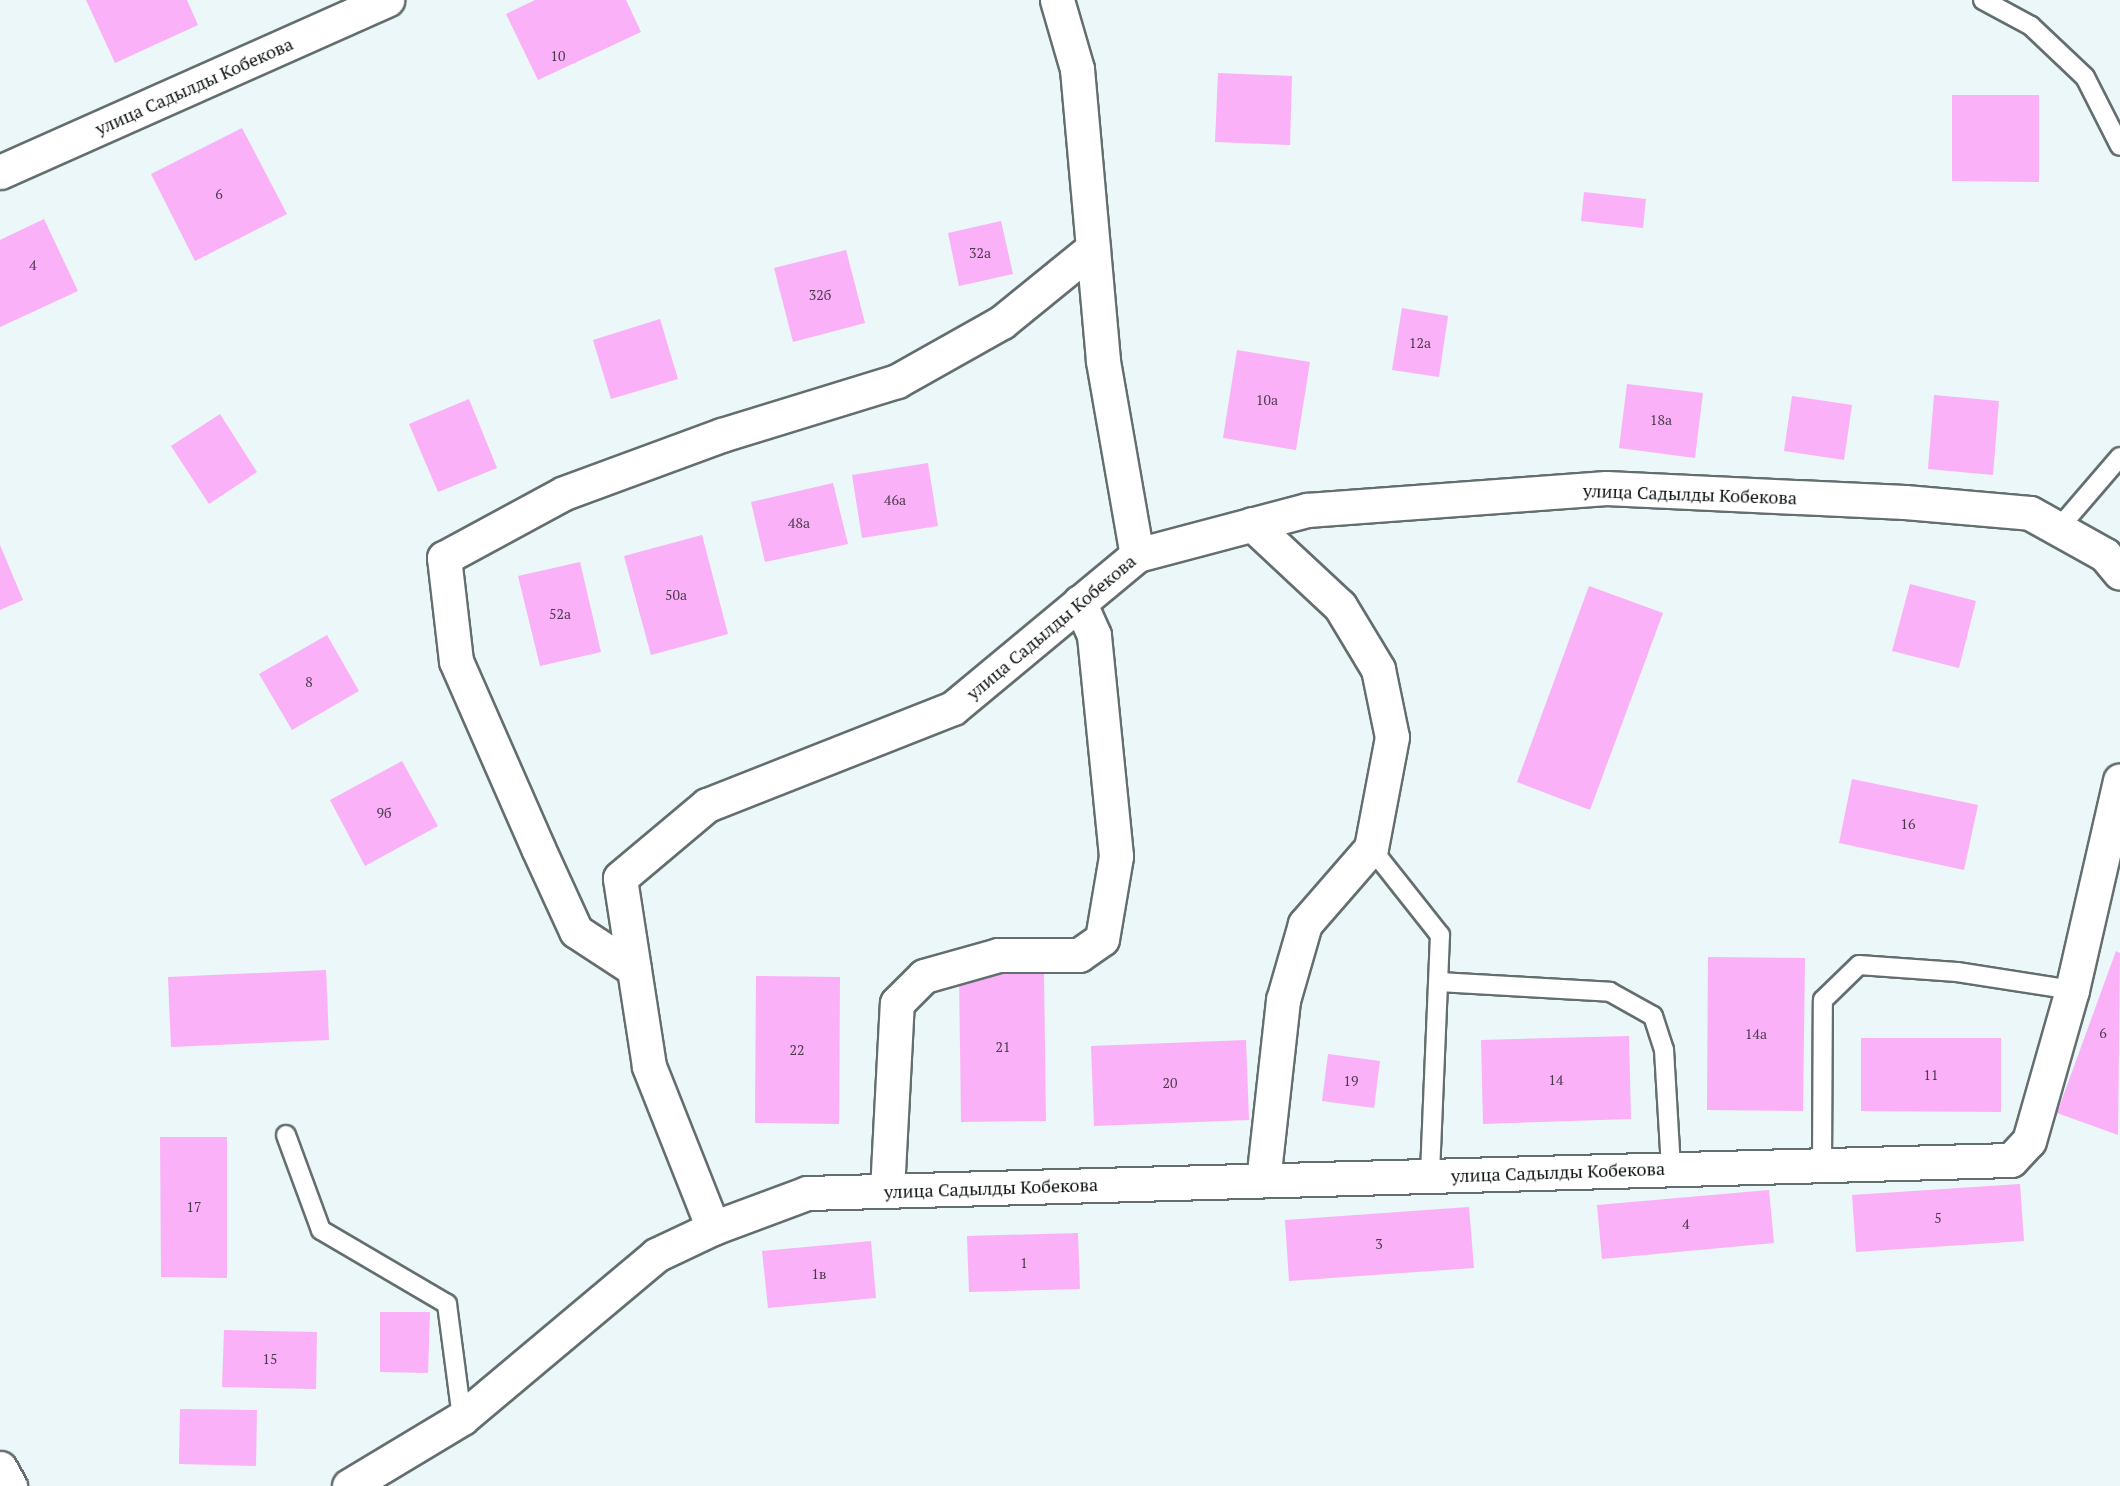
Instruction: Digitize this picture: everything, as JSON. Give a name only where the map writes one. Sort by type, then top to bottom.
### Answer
[{"type":"street","name":"улица Садылды Кобекова","points":[[0,172],[387,0]]},
{"type":"street","points":[[1057,0],[1077,69],[1103,361],[1137,555]]},
{"type":"street","points":[[634,969],[576,931],[543,860],[456,661],[444,558],[564,493],[722,435],[897,381],[1002,322],[1093,248]]},
{"type":"street","name":"улица Садылды Кобекова","points":[[713,1228],[649,1066],[620,877],[708,805],[953,708],[1137,555],[1307,510],[1606,488],[2030,513],[2105,555],[2120,573]]},
{"type":"street","points":[[1252,524],[1340,606],[1378,669],[1392,737],[1371,848],[1305,924],[1283,1000],[1264,1180]]},
{"type":"street","points":[[887,1191],[897,1003],[924,976],[998,955],[1079,956],[1102,939],[1116,856],[1094,635],[1079,602]]},
{"type":"street","name":"улица Садылды Кобекова","points":[[349,1486],[462,1418],[656,1255],[713,1228],[807,1193],[2011,1160],[2029,1141],[2072,990],[2120,780]]},
{"type":"street","points":[[0,1468],[10,1486]]},
{"type":"lane","points":[[1983,0],[2031,26],[2085,77],[2120,146]]},
{"type":"lane","points":[[2058,529],[2120,457]]},
{"type":"lane","points":[[1371,848],[1440,935],[1430,1176]]},
{"type":"lane","points":[[1822,1165],[1823,1000],[1859,965],[1957,972],[2072,990]]},
{"type":"lane","points":[[1439,982],[1611,992],[1653,1016],[1664,1050],[1671,1169]]},
{"type":"lane","points":[[286,1135],[321,1230],[447,1304],[462,1418]]},
{"type":"building","points":[[86,0],[187,0],[198,25],[115,63]]},
{"type":"building","points":[[535,0],[626,0],[641,32],[538,80],[506,14]]},
{"type":"building","points":[[1218,73],[1292,76],[1290,145],[1215,142]]},
{"type":"building","points":[[1952,95],[2039,95],[2039,182],[1952,181]]},
{"type":"building","points":[[242,128],[287,214],[195,261],[151,174]]},
{"type":"building","points":[[1584,192],[1646,199],[1643,228],[1581,221]]},
{"type":"building","points":[[44,219],[78,291],[0,327],[0,240]]},
{"type":"building","points":[[1001,221],[1013,274],[959,286],[948,233]]},
{"type":"building","points":[[846,250],[865,323],[793,342],[774,268]]},
{"type":"building","points":[[1402,308],[1448,316],[1439,377],[1392,370]]},
{"type":"building","points":[[660,319],[678,379],[611,399],[593,340]]},
{"type":"building","points":[[1237,350],[1310,362],[1296,450],[1223,438]]},
{"type":"building","points":[[1627,384],[1703,393],[1695,458],[1619,448]]},
{"type":"building","points":[[1934,395],[1999,401],[1993,475],[1928,469]]},
{"type":"building","points":[[1792,396],[1852,405],[1844,460],[1784,451]]},
{"type":"building","points":[[469,399],[497,468],[438,492],[409,424]]},
{"type":"building","points":[[220,414],[257,472],[209,504],[171,446]]},
{"type":"building","points":[[928,463],[938,526],[862,538],[852,475]]},
{"type":"building","points":[[833,483],[848,544],[765,562],[751,502]]},
{"type":"building","points":[[702,535],[728,634],[651,655],[624,556]]},
{"type":"building","points":[[0,545],[23,600],[0,610]]},
{"type":"building","points":[[580,562],[601,652],[540,666],[518,576]]},
{"type":"building","points":[[1910,584],[1976,601],[1959,668],[1892,651]]},
{"type":"building","points":[[1589,586],[1663,613],[1590,810],[1517,782]]},
{"type":"building","points":[[327,635],[359,691],[292,730],[259,674]]},
{"type":"building","points":[[402,761],[438,826],[365,866],[330,800]]},
{"type":"building","points":[[1852,779],[1978,805],[1964,870],[1839,843]]},
{"type":"building","points":[[2116,951],[2120,953],[2118,1135],[2057,1113]]},
{"type":"building","points":[[1708,957],[1805,958],[1803,1111],[1707,1110]]},
{"type":"building","points":[[326,970],[329,1040],[171,1047],[168,977]]},
{"type":"building","points":[[959,972],[1044,972],[1046,1121],[961,1122]]},
{"type":"building","points":[[756,976],[840,977],[839,1124],[755,1123]]},
{"type":"building","points":[[1629,1036],[1631,1119],[1483,1124],[1481,1040]]},
{"type":"building","points":[[1861,1038],[2001,1038],[2001,1112],[1861,1111]]},
{"type":"building","points":[[1246,1040],[1249,1120],[1094,1126],[1091,1046]]},
{"type":"building","points":[[1328,1054],[1380,1061],[1374,1108],[1322,1101]]},
{"type":"building","points":[[160,1137],[227,1137],[227,1278],[161,1277]]},
{"type":"building","points":[[2020,1184],[2024,1241],[1856,1252],[1852,1195]]},
{"type":"building","points":[[1769,1190],[1774,1243],[1602,1259],[1597,1205]]},
{"type":"building","points":[[1469,1207],[1474,1268],[1289,1281],[1285,1220]]},
{"type":"building","points":[[1078,1233],[1080,1289],[969,1292],[967,1236]]},
{"type":"building","points":[[871,1241],[876,1298],[768,1308],[762,1251]]},
{"type":"building","points":[[380,1312],[430,1312],[428,1373],[380,1372]]},
{"type":"building","points":[[224,1330],[317,1332],[316,1389],[222,1387]]},
{"type":"building","points":[[180,1409],[257,1410],[256,1466],[179,1464]]}]
